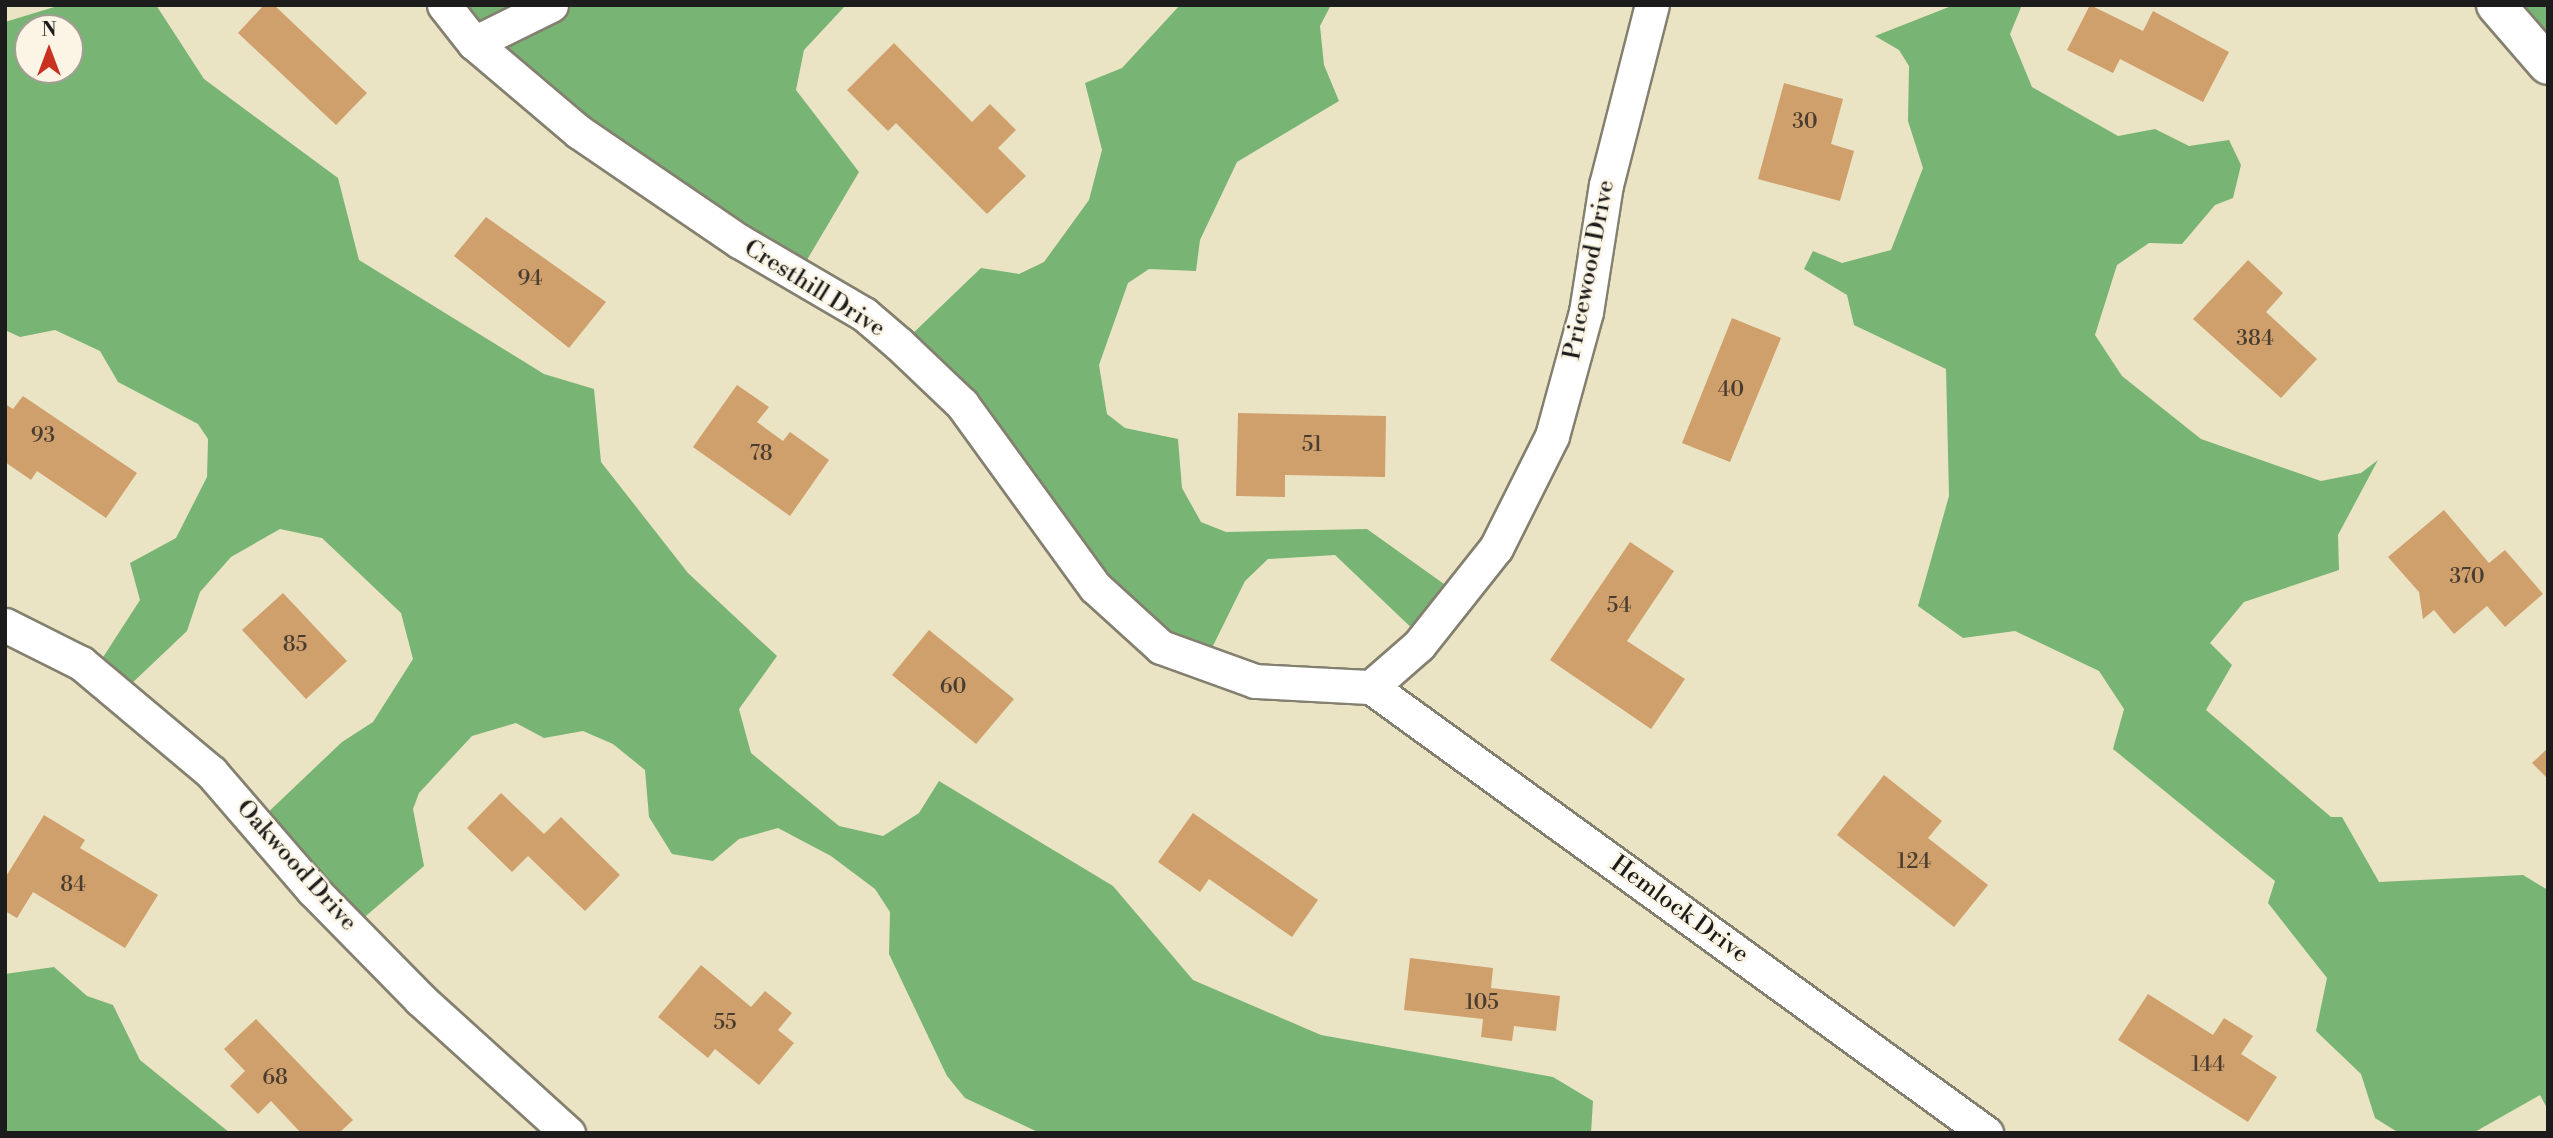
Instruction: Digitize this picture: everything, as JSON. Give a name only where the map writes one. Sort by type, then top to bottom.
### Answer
[{"type":"street","name":"Cresthill Drive","points":[[444,5],[474,43],[579,132],[899,344],[962,404],[1095,587],[1161,647],[1255,681],[1371,687]]},
{"type":"street","points":[[474,43],[551,5]]},
{"type":"street","name":"Pricewood Drive","points":[[1371,687],[1419,645],[1496,548],[1552,436],[1586,312],[1606,185],[1652,5]]},
{"type":"street","points":[[2496,5],[2548,65]]},
{"type":"street","name":"Oakwood Drive","points":[[5,625],[81,663],[183,746],[420,999],[568,1133]]},
{"type":"street","name":"Hemlock Drive","points":[[1371,687],[1986,1133]]},
{"type":"green space","points":[[61,5],[156,5],[204,79],[338,178],[359,260],[544,374],[594,389],[601,462],[688,573],[777,656],[739,709],[751,753],[839,826],[883,836],[919,813],[939,781],[1113,886],[1193,980],[1321,1035],[1553,1077],[1593,1101],[1591,1133],[1040,1133],[965,1098],[947,1076],[889,954],[890,912],[875,889],[831,856],[778,828],[739,839],[713,861],[672,854],[649,817],[645,770],[613,744],[583,731],[544,738],[516,723],[472,736],[419,793],[413,809],[424,866],[346,933],[262,818],[342,742],[373,722],[413,659],[401,613],[322,538],[280,529],[231,557],[200,592],[187,631],[110,704],[87,682],[140,600],[130,563],[176,538],[207,477],[208,439],[198,424],[118,382],[100,351],[55,330],[20,337],[5,330],[5,22],[14,19],[14,84],[84,84],[84,14],[31,14]]},
{"type":"green space","points":[[445,5],[846,5],[804,50],[796,90],[859,172],[801,270],[602,145]]},
{"type":"green space","points":[[1180,5],[1331,5],[1320,26],[1324,65],[1339,101],[1237,162],[1200,240],[1196,271],[1149,269],[1128,283],[1099,365],[1107,414],[1125,428],[1178,439],[1182,488],[1201,522],[1226,532],[1367,529],[1451,589],[1418,634],[1335,555],[1268,559],[1245,581],[1206,660],[1141,630],[908,338],[981,268],[1019,274],[1044,262],[1089,200],[1102,150],[1085,83],[1122,68]]},
{"type":"green space","points":[[1954,5],[2022,5],[2010,34],[2032,87],[2118,136],[2155,129],[2189,146],[2229,140],[2241,165],[2233,198],[2215,205],[2182,244],[2149,243],[2117,265],[2095,335],[2122,376],[2201,439],[2321,481],[2361,473],[2378,460],[2338,535],[2339,570],[2244,602],[2210,643],[2232,665],[2206,710],[2331,817],[2342,817],[2379,882],[2523,875],[2548,890],[2548,1110],[2540,1095],[2473,1133],[2399,1133],[2375,1118],[2361,1074],[2316,1031],[2327,978],[2268,903],[2275,881],[2113,749],[2124,709],[2099,671],[2015,631],[1963,638],[1918,606],[1949,496],[1946,369],[1854,325],[1847,295],[1804,269],[1813,251],[1842,263],[1891,250],[1923,168],[1908,121],[1909,66],[1899,50],[1875,36]]},
{"type":"green space","points":[[2487,5],[2548,5],[2548,81]]},
{"type":"green space","points":[[54,967],[87,996],[113,1005],[140,1060],[230,1133],[5,1133],[5,974]]},
{"type":"building","points":[[264,5],[274,5],[367,93],[336,125],[238,33]]},
{"type":"building","points":[[2090,5],[2143,31],[2153,11],[2229,52],[2203,102],[2120,59],[2113,73],[2067,50]]},
{"type":"building","points":[[894,43],[972,122],[990,104],[1016,130],[998,148],[1026,176],[987,214],[896,123],[888,131],[847,90]]},
{"type":"building","points":[[1784,83],[1843,99],[1831,144],[1854,151],[1840,201],[1758,179]]},
{"type":"building","points":[[486,217],[606,302],[569,348],[454,256]]},
{"type":"building","points":[[2248,260],[2283,293],[2266,312],[2317,359],[2281,398],[2193,319]]},
{"type":"building","points":[[1732,318],[1781,338],[1730,462],[1682,443]]},
{"type":"building","points":[[737,385],[769,407],[757,422],[783,441],[790,432],[829,460],[790,516],[693,447]]},
{"type":"building","points":[[23,396],[137,473],[106,518],[37,471],[31,480],[5,462],[5,404],[13,409]]},
{"type":"building","points":[[1238,413],[1386,416],[1385,477],[1285,475],[1285,497],[1236,496]]},
{"type":"building","points":[[2444,510],[2489,563],[2505,550],[2543,594],[2505,627],[2487,606],[2454,634],[2434,610],[2423,619],[2419,592],[2388,557]]},
{"type":"building","points":[[1630,542],[1674,571],[1627,641],[1685,679],[1651,729],[1550,660]]},
{"type":"building","points":[[283,593],[347,661],[306,699],[242,630]]},
{"type":"building","points":[[929,630],[1014,699],[976,744],[892,675]]},
{"type":"building","points":[[2548,748],[2548,779],[2532,763]]},
{"type":"building","points":[[1884,775],[1942,821],[1928,838],[1988,885],[1954,927],[1837,835]]},
{"type":"building","points":[[501,793],[544,834],[561,817],[620,875],[585,911],[528,856],[512,872],[467,828]]},
{"type":"building","points":[[1193,813],[1318,900],[1292,937],[1209,879],[1200,892],[1158,862]]},
{"type":"building","points":[[44,815],[85,840],[80,848],[158,895],[125,948],[33,892],[17,918],[5,911],[5,878]]},
{"type":"building","points":[[1410,958],[1493,968],[1491,988],[1560,996],[1556,1031],[1514,1026],[1512,1041],[1481,1037],[1483,1019],[1404,1010]]},
{"type":"building","points":[[701,965],[751,1007],[765,991],[792,1013],[778,1030],[794,1043],[759,1085],[715,1049],[708,1058],[658,1017]]},
{"type":"building","points":[[2148,994],[2213,1035],[2224,1018],[2253,1036],[2241,1054],[2277,1077],[2248,1122],[2118,1040]]},
{"type":"building","points":[[256,1019],[353,1120],[339,1133],[301,1133],[271,1101],[258,1114],[230,1086],[245,1071],[224,1049]]}]
